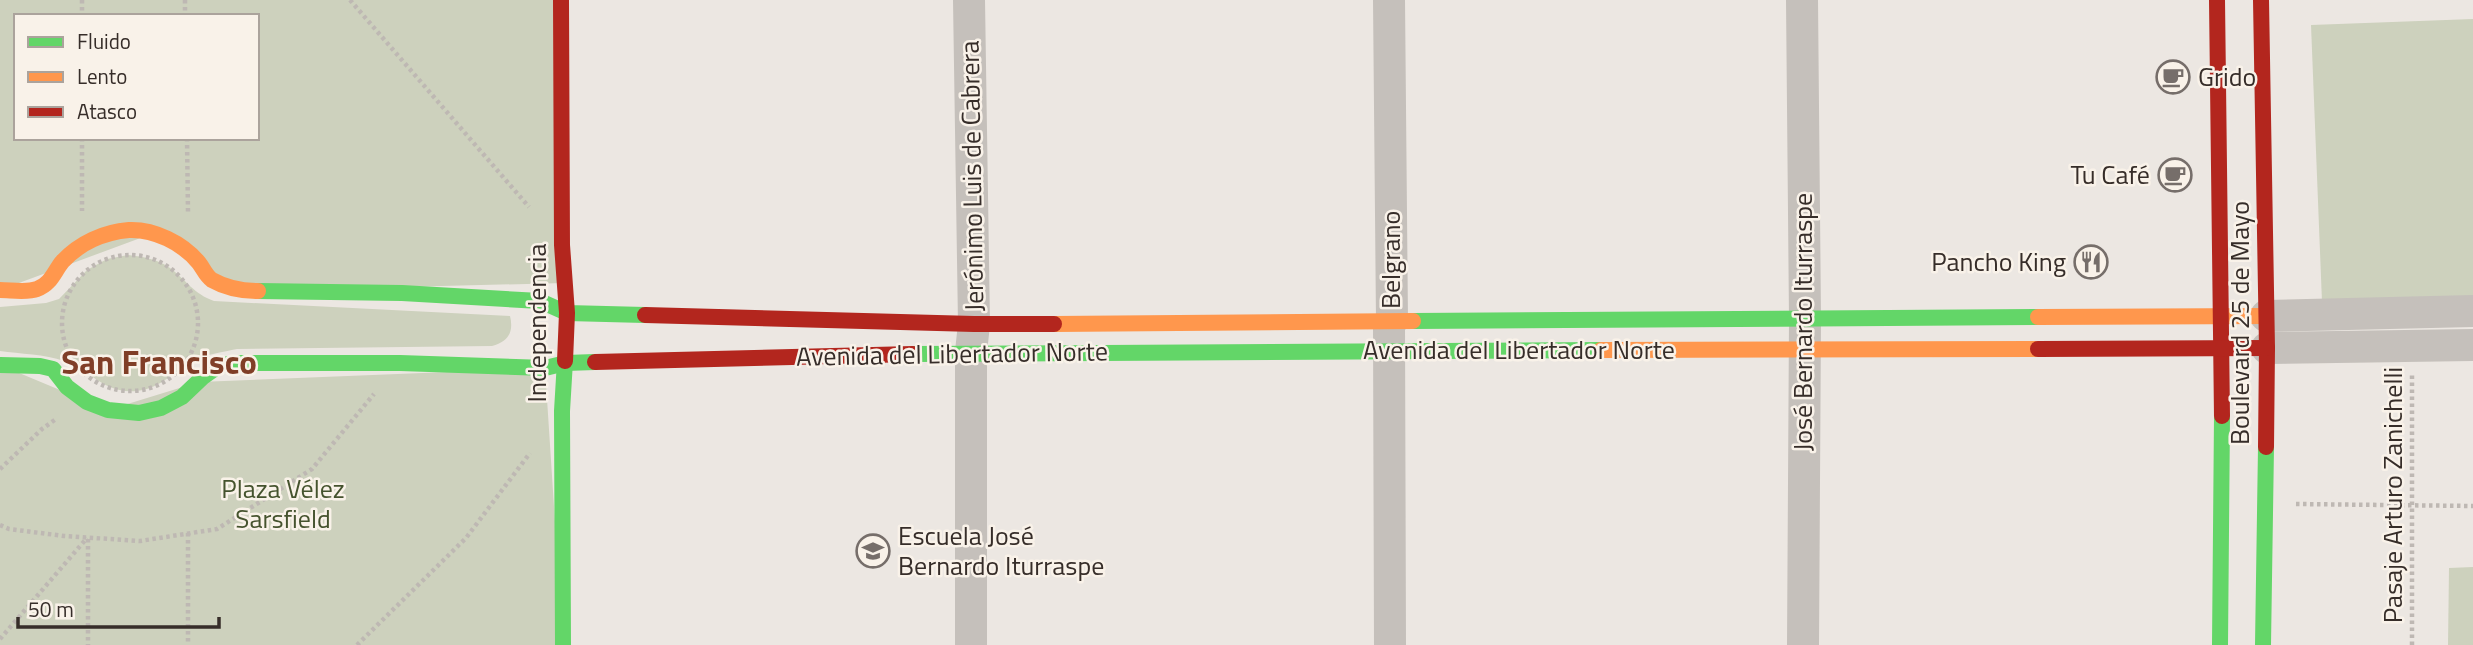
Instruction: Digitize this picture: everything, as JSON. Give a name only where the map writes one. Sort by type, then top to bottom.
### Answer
[{"type":"main road","name":"Independencia","points":[[561,0],[562,245],[567,313],[562,411],[562,645]]},
{"type":"main road","name":"Boulevard 25 de Mayo","points":[[2217,0],[2223,348],[2220,645]]},
{"type":"main road","name":"Boulevard 25 de Mayo","points":[[2261,0],[2267,348],[2263,645]]},
{"type":"main road","points":[[0,290],[35,289],[48,283],[63,261],[83,244],[107,233],[131,230],[154,233],[182,247]]},
{"type":"main road","name":"Avenida del Libertador Norte","points":[[182,247],[198,261],[211,279],[241,291],[402,293],[540,301],[567,313],[973,338],[1804,334],[2222,315],[2266,316]]},
{"type":"main road","name":"Avenida del Libertador Norte","points":[[0,365],[53,369],[67,387],[87,402],[108,410],[139,412],[161,408],[182,397],[220,365],[241,363],[400,363],[545,368],[566,363],[973,338],[1804,334],[2267,348]]},
{"type":"street","name":"Jerónimo Luis de Cabrera","points":[[969,0],[973,338],[971,645]]},
{"type":"street","name":"Belgrano","points":[[1388,0],[1390,645]]},
{"type":"street","name":"José Bernardo Iturraspe","points":[[1802,0],[1803,645]]},
{"type":"street","name":"Avenida del Libertador Norte","points":[[2266,316],[2473,311]]},
{"type":"street","name":"Avenida del Libertador Norte","points":[[2267,348],[2473,345]]},
{"type":"path","points":[[350,0],[562,245]]},
{"type":"path","points":[[82,140],[83,244]]},
{"type":"path","points":[[182,247],[188,222],[187,140]]},
{"type":"path","points":[[128,255],[150,258],[170,268],[186,283],[196,304],[198,326],[194,348],[182,367],[165,382],[143,390],[120,390],[98,383],[80,369],[68,351],[63,329],[64,307],[73,286],[87,270],[107,259],[128,255]]},
{"type":"path","name":"Pasaje Arturo Zanichelli","points":[[2412,345],[2412,645]]},
{"type":"path","points":[[0,525],[9,529],[139,541],[217,529],[312,469],[400,363]]},
{"type":"path","points":[[0,469],[56,419],[67,387]]},
{"type":"path","points":[[357,645],[466,538],[562,411]]},
{"type":"path","points":[[2264,504],[2473,506]]},
{"type":"path","points":[[188,533],[188,645]]},
{"type":"path","points":[[0,639],[88,538]]},
{"type":"path","points":[[88,538],[88,645]]},
{"type":"green space","points":[[0,0],[561,0],[564,283],[241,291],[154,233],[0,290]]},
{"type":"green space","points":[[2473,19],[2473,298],[2322,302],[2311,25]]},
{"type":"green space","points":[[128,255],[165,265],[196,291],[214,301],[510,316],[511,327],[506,339],[492,346],[237,349],[200,358],[157,384],[143,390],[130,391],[110,387],[64,361],[0,351],[0,307],[46,303],[59,299],[87,270],[107,259]]},
{"type":"green space","name":"Plaza Vélez Sarsfield","points":[[0,365],[108,410],[199,382],[545,368],[563,645],[0,645]]},
{"type":"green space","points":[[2473,567],[2473,645],[2448,645],[2449,568]]},
{"type":"traffic: fast","points":[[258,291],[402,293],[540,301],[567,313],[645,315]]},
{"type":"traffic: fast","points":[[1413,321],[2038,317]]},
{"type":"traffic: fast","points":[[913,354],[1601,350]]},
{"type":"traffic: fast","points":[[563,645],[562,411],[565,361]]},
{"type":"traffic: fast","points":[[0,365],[53,369],[67,387],[87,402],[108,410],[139,413],[161,408],[182,397],[220,365],[400,363],[545,368],[566,363],[595,362]]},
{"type":"traffic: fast","points":[[2220,645],[2222,416]]},
{"type":"traffic: fast","points":[[2263,645],[2266,447]]},
{"type":"traffic: slow","points":[[0,290],[29,291],[42,287],[62,262],[84,244],[110,233],[139,230],[158,235],[185,249],[217,283],[258,291]]},
{"type":"traffic: slow","points":[[2038,317],[2266,316]]},
{"type":"traffic: slow","points":[[1054,324],[1413,321]]},
{"type":"traffic: slow","points":[[1601,350],[2038,349]]},
{"type":"traffic: jam","points":[[561,0],[562,245],[567,313],[565,361]]},
{"type":"traffic: jam","points":[[2217,0],[2222,416]]},
{"type":"traffic: jam","points":[[2261,0],[2267,348],[2266,447]]},
{"type":"traffic: jam","points":[[645,315],[1054,324]]},
{"type":"traffic: jam","points":[[2038,349],[2267,348]]},
{"type":"traffic: jam","points":[[595,362],[913,354]]},
{"type":"place","name":"Grido","points":[[2173,77]]},
{"type":"place","name":"Tu Café","points":[[2175,175]]},
{"type":"place","name":"Pancho King","points":[[2091,262]]},
{"type":"place","name":"Escuela José Bernardo Iturraspe","points":[[873,551]]},
{"type":"district","name":"San Francisco","points":[[159,362]]}]
